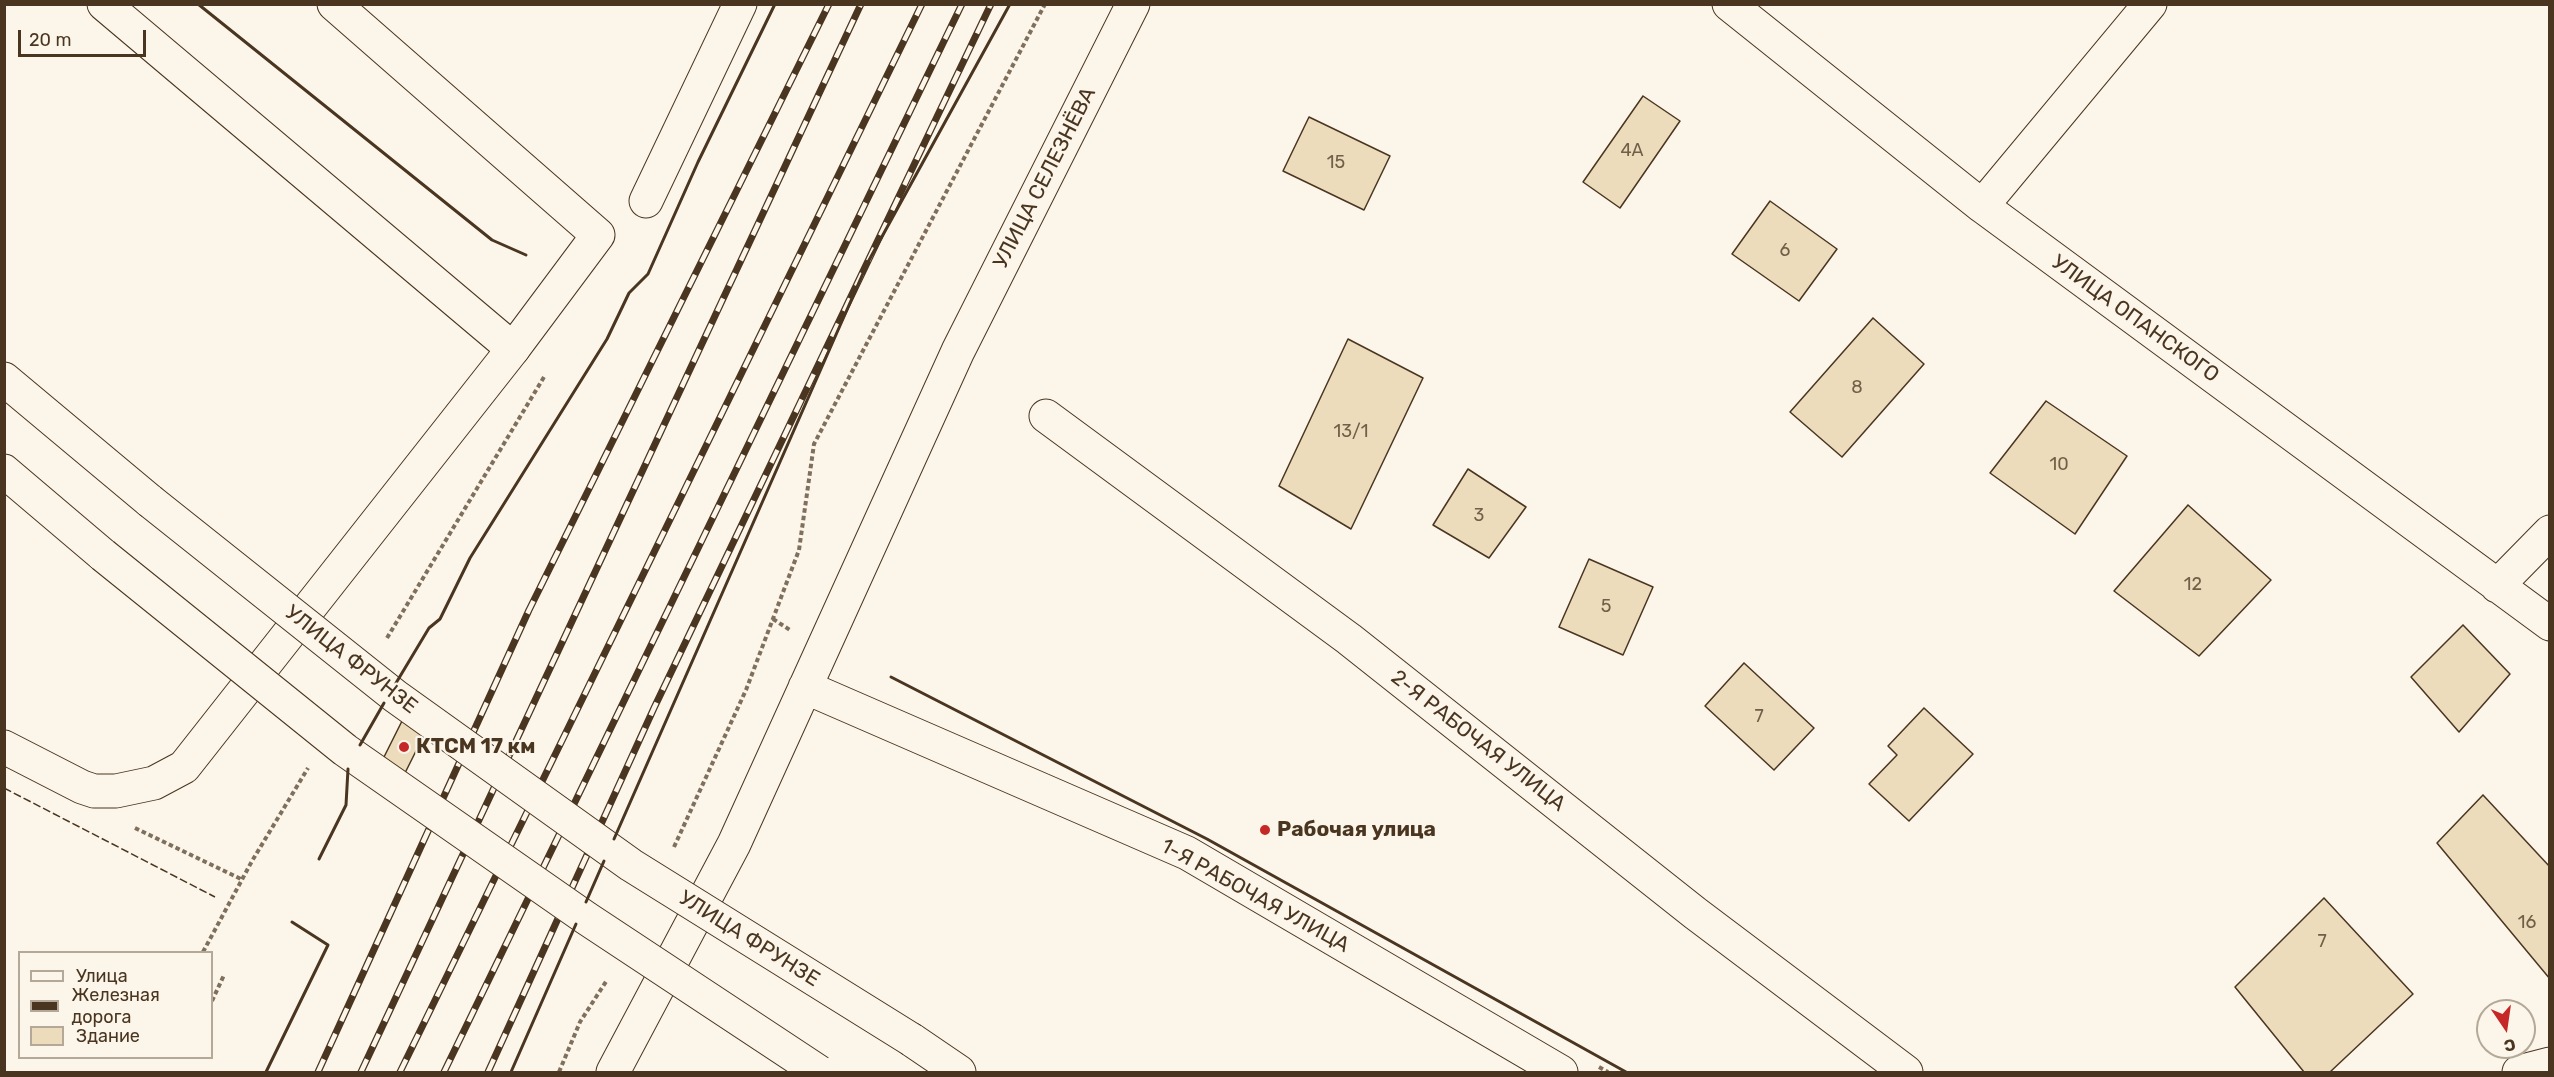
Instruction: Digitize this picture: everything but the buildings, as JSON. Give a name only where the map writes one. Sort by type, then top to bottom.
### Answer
[{"type":"street","points":[[104,4],[513,349]]},
{"type":"street","points":[[4,747],[82,787],[94,790],[116,791],[154,783],[184,767],[513,349],[598,236],[334,4]]},
{"type":"street","points":[[646,201],[740,4]]},
{"type":"street","name":"УЛИЦА СЕЛЕЗНЁВА","points":[[613,1072],[734,844],[958,351],[1133,4]]},
{"type":"street","name":"УЛИЦА ОПАНСКОГО","points":[[1729,4],[1982,206],[2550,624]]},
{"type":"street","points":[[1982,206],[2150,4]]},
{"type":"street","name":"УЛИЦА ФРУНЗЕ","points":[[4,379],[150,501],[394,696],[631,865],[912,1040],[959,1072]]},
{"type":"street","name":"2-Я РАБОЧАЯ УЛИЦА","points":[[1046,416],[1349,639],[1695,913],[1906,1072]]},
{"type":"street","points":[[4,471],[103,555],[345,750],[586,918],[819,1072]]},
{"type":"street","points":[[2497,586],[2550,532]]},
{"type":"street","name":"1-Я РАБОЧАЯ УЛИЦА","points":[[805,687],[1187,853],[1561,1072]]},
{"type":"street","points":[[2519,1072],[2550,1064]]},
{"type":"path","points":[[671,853],[746,690],[799,550],[814,444],[1045,4]]},
{"type":"path","points":[[386,639],[550,367]]},
{"type":"path","points":[[204,951],[252,861],[313,760]]},
{"type":"path","points":[[213,999],[224,975]]},
{"type":"path","points":[[559,1072],[580,1022],[609,977]]},
{"type":"railway","points":[[318,1072],[529,610],[829,4]]},
{"type":"railway","points":[[361,1072],[861,4]]},
{"type":"railway","points":[[400,1072],[922,4]]},
{"type":"railway","points":[[444,1072],[962,4]]},
{"type":"railway","points":[[488,1072],[654,708],[991,4]]},
{"type":"fence","points":[[4,788],[215,897]]},
{"type":"wall","points":[[198,4],[492,240],[526,255]]},
{"type":"wall","points":[[396,683],[429,628],[440,619],[470,558],[607,339],[629,293],[648,274],[698,162],[775,4]]},
{"type":"wall","points":[[614,839],[868,262],[1010,4]]},
{"type":"wall","points":[[891,677],[1207,839],[1626,1072]]},
{"type":"wall","points":[[360,745],[384,703]]},
{"type":"wall","points":[[319,859],[346,805],[348,769]]},
{"type":"wall","points":[[586,902],[604,861]]},
{"type":"wall","points":[[266,1072],[328,945],[292,922]]},
{"type":"wall","points":[[511,1072],[576,924]]},
{"type":"place","name":"КТСМ 17 км","points":[[404,747]]},
{"type":"place","name":"Рабочая улица","points":[[1265,830]]}]
